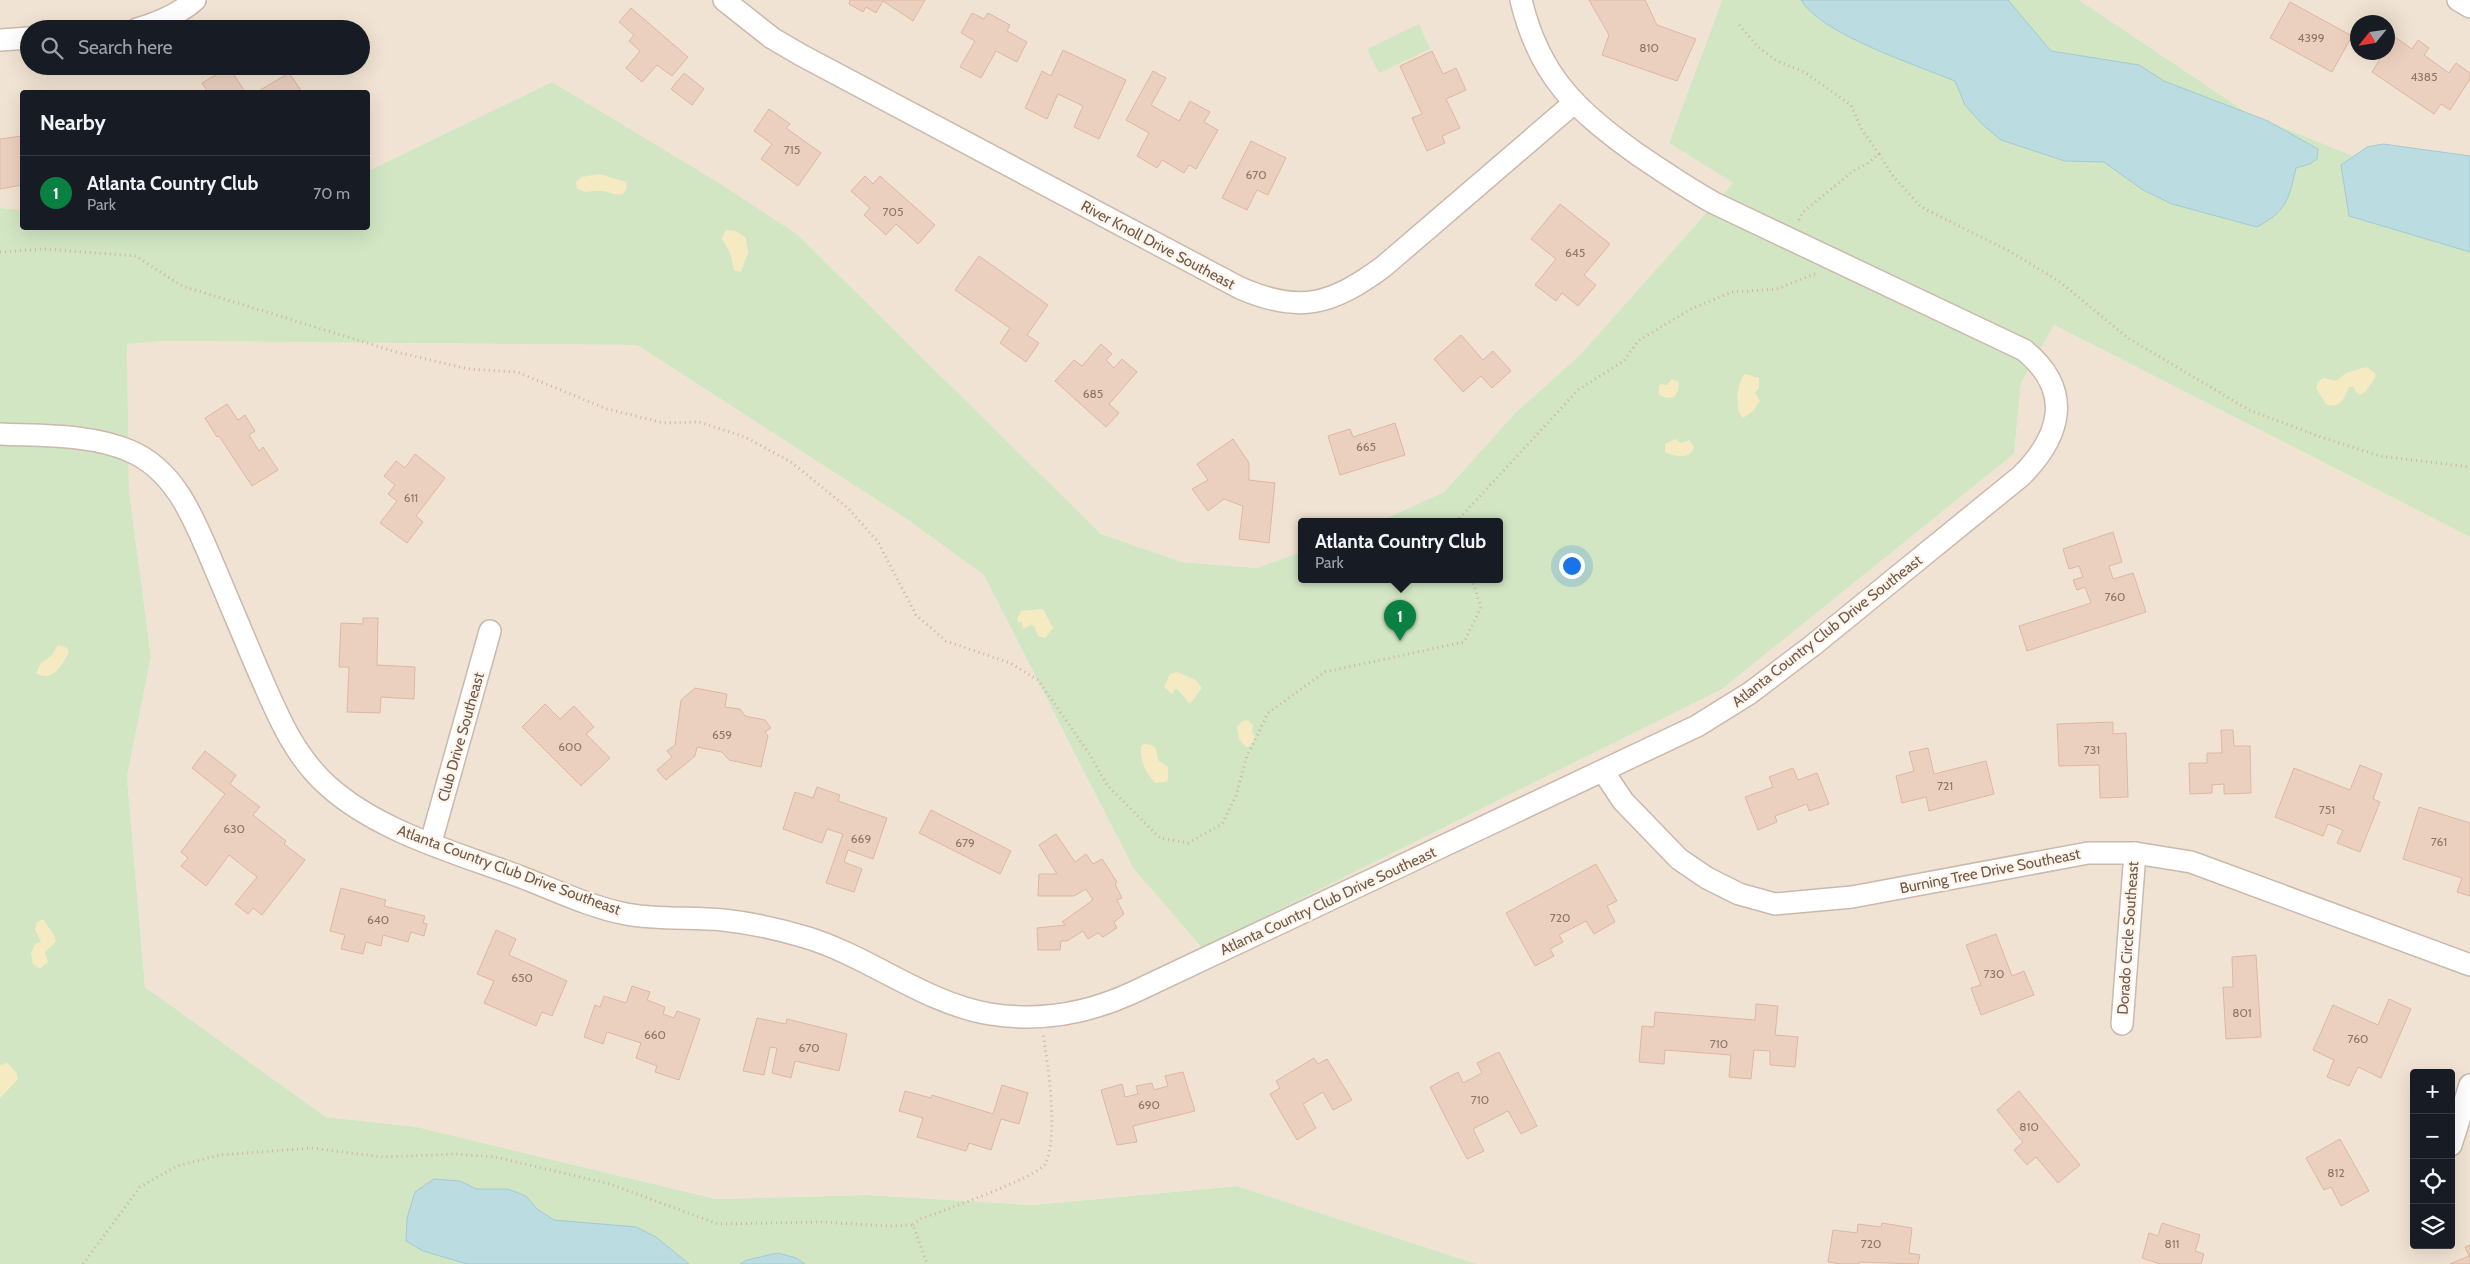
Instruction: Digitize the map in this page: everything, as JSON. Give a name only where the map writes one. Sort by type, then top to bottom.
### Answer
[{"type":"street","points":[[163,20],[195,0]]},
{"type":"street","name":"River Knoll Drive Southeast","points":[[724,0],[772,38],[801,56],[1240,288],[1282,302],[1301,304],[1341,295],[1362,282],[1383,267],[1574,103]]},
{"type":"street","name":"Atlanta Country Club Drive Southeast","points":[[0,434],[72,438],[115,445],[152,462],[167,477],[195,521],[277,715],[300,756],[329,787],[363,813],[398,830],[600,907],[652,918],[722,920],[779,929],[824,943],[967,1009],[1007,1016],[1041,1018],[1075,1013],[1111,1003],[1666,742],[1727,708],[1812,646],[2022,476],[2039,457],[2054,430],[2057,409],[2053,385],[2048,375],[2024,350],[1690,190],[1595,124],[1574,103],[1549,70],[1530,31],[1521,0]]},
{"type":"street","points":[[2458,0],[2470,7]]},
{"type":"street","points":[[0,40],[20,39]]},
{"type":"street","name":"Club Drive Southeast","points":[[431,842],[490,631]]},
{"type":"street","name":"Burning Tree Drive Southeast","points":[[1604,771],[1623,801],[1680,859],[1707,878],[1739,894],[1775,904],[1852,897],[2079,854],[2135,853],[2164,856],[2192,862],[2470,965]]},
{"type":"street","name":"Dorado Circle Southeast","points":[[2122,1024],[2135,853]]},
{"type":"street","points":[[2455,1132],[2470,1085]]},
{"type":"path","points":[[1739,25],[1758,48],[1777,61],[1804,72],[1851,105],[1862,130],[1893,176],[1921,207],[2011,252],[2060,282],[2128,338],[2249,410],[2320,437],[2380,456],[2470,467]]},
{"type":"path","points":[[1795,229],[1802,213],[1853,171],[1868,163],[1879,154]]},
{"type":"path","points":[[0,252],[45,249],[136,256],[182,286],[393,351],[468,369],[517,372],[606,408],[664,423],[698,422],[745,437],[791,462],[849,509],[878,542],[916,615],[946,642],[1010,664],[1038,680],[1090,755],[1107,785],[1160,838],[1188,843],[1222,824],[1236,796],[1247,756],[1268,713],[1325,672],[1464,642],[1481,606],[1473,583]]},
{"type":"path","points":[[1460,518],[1579,390],[1624,362],[1638,341],[1691,309],[1732,292],[1777,289],[1815,275],[1820,266]]},
{"type":"path","points":[[83,1264],[140,1187],[177,1166],[220,1155],[312,1148],[383,1156],[456,1154],[495,1157],[610,1184],[718,1224],[821,1222],[889,1226],[913,1224],[920,1219],[1018,1180],[1039,1170],[1046,1164],[1051,1134],[1051,1102],[1041,1018]]},
{"type":"path","points":[[913,1224],[927,1264]]},
{"type":"shaded area","points":[[0,0],[1722,0],[1669,143],[1733,183],[1579,356],[1516,412],[1444,492],[1387,518],[1298,518],[1298,553],[1257,568],[1182,562],[1101,534],[797,234],[552,82],[370,170],[370,90],[20,90],[20,210],[0,208]]},
{"type":"shaded area","points":[[2079,0],[2470,0],[2470,204],[2246,112]]},
{"type":"shaded area","points":[[2054,325],[2470,537],[2470,1264],[1477,1264],[1237,1186],[1033,1205],[868,1195],[716,1199],[417,1127],[326,1117],[145,987],[127,777],[151,657],[129,490],[127,344],[165,341],[637,345],[908,520],[984,575],[1133,868],[1202,948],[1722,689],[2014,454],[2021,383]]},
{"type":"green space","points":[[1722,0],[2079,0],[2246,112],[2470,204],[2470,537],[2054,325],[2021,383],[2014,454],[1722,689],[1202,948],[1133,868],[984,575],[908,520],[637,345],[165,341],[127,344],[129,490],[151,657],[127,777],[145,987],[326,1117],[417,1127],[716,1199],[868,1195],[1033,1205],[1237,1186],[1477,1264],[0,1264],[0,208],[20,210],[20,230],[370,230],[370,170],[552,82],[714,180],[797,234],[1101,534],[1182,562],[1257,568],[1298,553],[1298,583],[1503,583],[1503,518],[1387,518],[1444,492],[1516,412],[1579,356],[1733,183],[1669,143]]},
{"type":"green space","points":[[1419,24],[1430,49],[1379,73],[1367,49]]},
{"type":"sand","points":[[599,174],[626,182],[627,188],[623,194],[614,194],[603,191],[586,192],[577,188],[576,182],[582,177]]},
{"type":"sand","points":[[726,230],[736,231],[746,238],[748,253],[741,272],[734,270],[730,253],[722,239]]},
{"type":"sand","points":[[2366,367],[2374,372],[2376,376],[2366,391],[2360,395],[2354,387],[2349,387],[2339,404],[2326,404],[2316,388],[2318,382],[2324,378],[2336,381],[2346,373]]},
{"type":"sand","points":[[1745,374],[1759,378],[1759,388],[1755,393],[1760,401],[1753,411],[1743,418],[1738,409],[1738,389]]},
{"type":"sand","points":[[1672,379],[1679,382],[1678,391],[1674,397],[1667,398],[1659,395],[1659,386],[1661,384],[1667,385]]},
{"type":"sand","points":[[1675,439],[1681,443],[1689,440],[1694,447],[1692,451],[1686,456],[1665,452],[1665,444]]},
{"type":"sand","points":[[1043,609],[1053,628],[1045,638],[1038,636],[1034,626],[1031,625],[1023,629],[1022,621],[1019,623],[1017,619],[1021,611]]},
{"type":"sand","points":[[58,645],[67,648],[69,652],[60,667],[47,676],[36,673],[41,663],[52,655]]},
{"type":"sand","points":[[1177,672],[1196,680],[1202,688],[1190,704],[1178,690],[1175,689],[1172,694],[1164,687],[1170,674]]},
{"type":"sand","points":[[1248,720],[1253,725],[1252,731],[1255,738],[1249,747],[1246,747],[1239,739],[1237,727],[1242,721]]},
{"type":"sand","points":[[1144,744],[1155,747],[1159,761],[1168,767],[1168,779],[1165,782],[1155,783],[1148,775],[1142,761],[1141,746]]},
{"type":"sand","points":[[43,919],[54,935],[56,942],[45,952],[48,962],[40,969],[33,964],[31,953],[35,944],[41,942],[35,929],[37,922]]},
{"type":"sand","points":[[7,1063],[16,1072],[18,1079],[0,1098],[0,1065]]},
{"type":"water","points":[[1801,0],[2008,0],[2051,51],[2139,65],[2164,81],[2268,121],[2318,149],[2317,159],[2310,164],[2296,168],[2285,203],[2275,215],[2257,227],[2172,204],[2143,190],[2104,162],[2065,161],[2001,140],[1982,124],[1965,105],[1955,81],[1894,57],[1848,36],[1812,13]]},
{"type":"water","points":[[2383,144],[2470,156],[2470,252],[2349,216],[2341,165],[2367,147]]},
{"type":"water","points":[[434,1179],[460,1181],[476,1189],[508,1189],[526,1196],[537,1209],[554,1220],[636,1227],[656,1237],[689,1264],[467,1264],[423,1251],[406,1241],[407,1218],[415,1192]]},
{"type":"water","points":[[778,1253],[796,1258],[805,1264],[740,1264],[747,1260]]},
{"type":"building","points":[[850,0],[925,0],[913,21],[883,1],[876,13],[866,7],[863,12],[849,4]]},
{"type":"building","points":[[1589,0],[1645,0],[1657,25],[1696,39],[1677,81],[1602,55],[1609,35]]},
{"type":"building","points":[[2290,2],[2350,35],[2350,40],[2332,72],[2270,38]]},
{"type":"building","points":[[631,8],[688,57],[672,76],[657,65],[642,82],[626,68],[640,51],[629,41],[634,35],[619,22]]},
{"type":"building","points":[[972,13],[984,19],[988,13],[1010,25],[1007,31],[1027,42],[1017,62],[996,51],[981,78],[960,67],[975,41],[961,33]]},
{"type":"building","points":[[2395,37],[2412,49],[2418,40],[2429,48],[2424,55],[2449,73],[2456,63],[2470,73],[2470,79],[2450,110],[2441,104],[2434,114],[2372,72],[2379,60],[2395,60]]},
{"type":"building","points":[[1063,50],[1126,80],[1099,139],[1074,127],[1083,106],[1058,94],[1047,119],[1025,108],[1042,71],[1051,76]]},
{"type":"building","points":[[1432,51],[1443,74],[1456,68],[1466,90],[1446,99],[1460,128],[1442,136],[1445,143],[1427,151],[1412,118],[1422,114],[1400,66]]},
{"type":"building","points":[[1153,71],[1166,78],[1151,105],[1179,121],[1190,101],[1210,112],[1204,122],[1218,130],[1196,169],[1189,165],[1184,173],[1162,160],[1157,168],[1137,156],[1149,133],[1126,120]]},
{"type":"building","points":[[684,73],[704,89],[692,105],[671,89]]},
{"type":"building","points":[[216,75],[234,75],[244,90],[207,90],[202,83]]},
{"type":"building","points":[[286,75],[290,75],[301,90],[260,90]]},
{"type":"building","points":[[769,109],[790,124],[786,128],[821,153],[798,186],[761,159],[772,144],[754,131]]},
{"type":"building","points":[[20,136],[20,185],[0,189],[0,139]]},
{"type":"building","points":[[1251,141],[1286,158],[1268,195],[1257,190],[1247,210],[1222,198]]},
{"type":"building","points":[[865,176],[873,184],[880,176],[935,225],[918,244],[896,224],[886,235],[864,215],[870,208],[851,191]]},
{"type":"building","points":[[1560,204],[1610,244],[1584,275],[1596,285],[1578,306],[1562,293],[1556,301],[1535,285],[1556,259],[1531,239]]},
{"type":"building","points":[[979,256],[1048,305],[1027,335],[1039,343],[1026,362],[1000,343],[1010,328],[955,290]]},
{"type":"building","points":[[1461,335],[1483,360],[1493,351],[1511,371],[1492,388],[1481,376],[1463,392],[1434,359]]},
{"type":"building","points":[[1101,344],[1112,354],[1106,360],[1114,368],[1122,359],[1137,372],[1109,404],[1119,413],[1106,427],[1055,381],[1074,360],[1082,366]]},
{"type":"building","points":[[227,404],[238,420],[245,415],[255,431],[249,435],[259,451],[263,447],[278,470],[252,486],[205,418]]},
{"type":"building","points":[[1395,423],[1405,455],[1340,475],[1328,436],[1350,429],[1353,437]]},
{"type":"building","points":[[1233,439],[1249,463],[1249,480],[1275,483],[1269,543],[1239,539],[1243,506],[1224,499],[1208,511],[1192,489],[1208,480],[1197,464]]},
{"type":"building","points":[[415,454],[445,478],[416,516],[423,522],[407,543],[380,523],[397,501],[388,494],[395,485],[384,476],[396,461],[405,468]]},
{"type":"building","points":[[2113,532],[2122,562],[2109,566],[2113,579],[2133,573],[2146,612],[2027,651],[2019,626],[2091,603],[2085,587],[2077,590],[2073,580],[2083,577],[2079,566],[2069,569],[2063,549]]},
{"type":"building","points":[[363,618],[378,618],[377,665],[415,667],[414,699],[381,697],[380,713],[347,712],[349,667],[339,667],[341,623],[363,624]]},
{"type":"building","points":[[695,688],[727,694],[725,707],[740,709],[745,716],[765,720],[771,728],[765,732],[768,736],[761,767],[729,760],[722,752],[697,747],[695,756],[666,780],[657,770],[672,757],[667,751],[675,745],[681,700]]},
{"type":"building","points":[[545,704],[560,719],[574,706],[594,727],[586,734],[610,758],[581,786],[522,727]]},
{"type":"building","points":[[2113,722],[2113,734],[2126,733],[2128,797],[2100,798],[2099,765],[2059,766],[2057,724]]},
{"type":"building","points":[[2221,730],[2233,730],[2234,746],[2250,746],[2251,793],[2224,794],[2224,784],[2212,785],[2212,793],[2190,794],[2189,763],[2207,763],[2207,753],[2222,753]]},
{"type":"building","points":[[1928,748],[1934,774],[1986,761],[1994,794],[1929,811],[1926,797],[1902,803],[1896,776],[1914,771],[1909,752]]},
{"type":"building","points":[[205,751],[236,775],[230,784],[260,807],[253,815],[286,841],[284,844],[305,860],[262,915],[253,908],[248,914],[235,904],[257,877],[229,855],[206,886],[181,866],[188,858],[181,852],[225,794],[192,768]]},
{"type":"building","points":[[2360,765],[2382,774],[2373,799],[2380,802],[2360,852],[2337,843],[2343,830],[2328,824],[2323,836],[2275,817],[2294,768],[2350,790]]},
{"type":"building","points":[[1793,768],[1798,780],[1817,773],[1829,804],[1809,811],[1807,804],[1775,816],[1777,822],[1758,830],[1745,797],[1773,787],[1769,777]]},
{"type":"building","points":[[817,787],[840,795],[838,801],[887,818],[873,859],[848,850],[844,862],[862,869],[854,892],[826,883],[843,834],[827,829],[822,843],[783,829],[795,792],[813,798]]},
{"type":"building","points":[[2419,807],[2470,823],[2470,896],[2457,892],[2462,878],[2403,859]]},
{"type":"building","points":[[931,810],[1011,851],[1000,874],[919,833]]},
{"type":"building","points":[[1056,834],[1075,862],[1086,854],[1093,864],[1102,859],[1117,882],[1115,884],[1122,898],[1117,900],[1124,914],[1114,922],[1117,928],[1103,937],[1098,933],[1088,939],[1083,931],[1067,941],[1061,941],[1060,950],[1038,950],[1037,928],[1066,925],[1062,922],[1093,900],[1086,889],[1074,896],[1038,896],[1039,874],[1057,874],[1039,845]]},
{"type":"building","points":[[1596,864],[1617,901],[1607,906],[1615,922],[1594,934],[1586,921],[1559,935],[1563,942],[1550,949],[1554,956],[1535,966],[1506,913]]},
{"type":"building","points":[[341,888],[386,900],[384,906],[425,916],[423,923],[427,924],[424,936],[411,932],[408,942],[383,935],[381,946],[366,942],[363,954],[341,949],[345,935],[330,931]]},
{"type":"building","points":[[496,930],[516,939],[509,955],[567,981],[552,1016],[542,1012],[536,1026],[484,1003],[494,981],[477,974]]},
{"type":"building","points":[[1996,934],[2012,976],[2024,971],[2034,995],[1981,1015],[1971,988],[1981,985],[1966,945]]},
{"type":"building","points":[[2256,955],[2261,1037],[2226,1039],[2223,987],[2233,987],[2232,957]]},
{"type":"building","points":[[632,986],[650,992],[647,1000],[665,1007],[663,1014],[674,1018],[677,1011],[700,1019],[679,1080],[655,1072],[657,1066],[636,1058],[641,1043],[607,1032],[603,1044],[584,1037],[595,1005],[600,1007],[604,996],[626,1003]]},
{"type":"building","points":[[2389,999],[2411,1009],[2381,1078],[2358,1067],[2349,1086],[2327,1077],[2334,1060],[2313,1050],[2333,1005],[2378,1025]]},
{"type":"building","points":[[1756,1004],[1778,1006],[1775,1035],[1798,1037],[1795,1067],[1770,1065],[1770,1051],[1754,1050],[1751,1079],[1729,1077],[1731,1055],[1665,1050],[1664,1064],[1639,1062],[1642,1026],[1654,1027],[1655,1012],[1755,1020]]},
{"type":"building","points":[[757,1018],[786,1024],[787,1019],[847,1034],[839,1071],[795,1061],[791,1078],[772,1073],[777,1048],[770,1047],[764,1075],[743,1071]]},
{"type":"building","points":[[1499,1052],[1537,1126],[1521,1134],[1508,1111],[1473,1129],[1484,1151],[1467,1159],[1430,1087],[1458,1072],[1463,1083],[1482,1073],[1477,1063]]},
{"type":"building","points":[[1314,1058],[1318,1064],[1327,1059],[1352,1100],[1333,1110],[1323,1092],[1303,1104],[1316,1128],[1297,1140],[1270,1094],[1280,1088],[1276,1081]]},
{"type":"building","points":[[1183,1072],[1195,1111],[1133,1126],[1137,1142],[1117,1145],[1101,1090],[1122,1084],[1125,1097],[1138,1094],[1136,1086],[1152,1083],[1154,1090],[1168,1086],[1165,1076]]},
{"type":"building","points":[[1002,1085],[1028,1093],[1019,1124],[1001,1119],[991,1150],[969,1143],[966,1151],[917,1137],[923,1118],[899,1111],[905,1091],[931,1098],[932,1095],[993,1114]]},
{"type":"building","points":[[2019,1091],[2080,1165],[2058,1183],[2036,1157],[2027,1165],[2014,1150],[2023,1142],[1997,1110]]},
{"type":"building","points":[[2340,1139],[2369,1191],[2341,1206],[2331,1187],[2324,1190],[2306,1158]]},
{"type":"building","points":[[1882,1223],[1912,1228],[1909,1253],[1920,1255],[1918,1264],[1859,1262],[1859,1264],[1841,1264],[1828,1262],[1833,1230],[1857,1233],[1858,1224],[1881,1227]]},
{"type":"building","points":[[2162,1223],[2200,1235],[2195,1251],[2204,1254],[2201,1264],[2160,1264],[2142,1258],[2149,1233],[2158,1236]]},
{"type":"building","points":[[2470,1245],[2470,1264],[2450,1264],[2469,1256],[2465,1247]]},
{"type":"place","name":"Atlanta Country Club","points":[[1400,641]]}]
